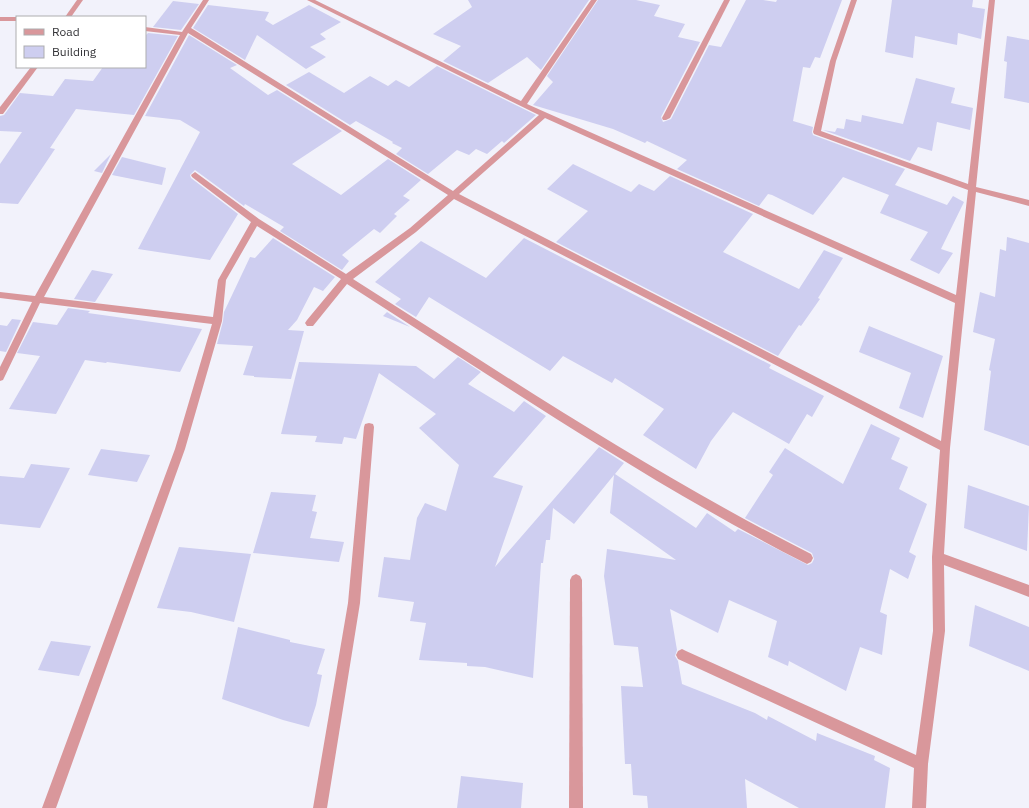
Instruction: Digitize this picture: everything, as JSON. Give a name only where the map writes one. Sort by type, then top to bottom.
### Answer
[{"type":"street","points":[[69,16],[80,0]]},
{"type":"street","points":[[0,377],[38,299],[186,31],[206,0]]},
{"type":"street","points":[[310,0],[544,115],[960,301]]},
{"type":"street","points":[[523,104],[594,0]]},
{"type":"street","points":[[666,118],[727,0]]},
{"type":"street","points":[[854,0],[833,61],[817,132],[971,188],[1029,203]]},
{"type":"street","points":[[919,808],[922,764],[939,631],[938,557],[945,448],[971,188],[992,0]]},
{"type":"street","points":[[0,19],[16,19]]},
{"type":"street","points":[[146,30],[186,31],[452,194],[945,448]]},
{"type":"street","points":[[0,112],[34,68]]},
{"type":"street","points":[[310,323],[346,279],[413,230],[452,194],[544,115]]},
{"type":"street","points":[[195,175],[256,220],[586,432],[750,529],[807,558]]},
{"type":"street","points":[[49,808],[180,449],[217,321],[222,280],[256,220]]},
{"type":"street","points":[[0,295],[217,321]]},
{"type":"street","points":[[320,808],[354,603],[369,427]]},
{"type":"street","points":[[938,557],[1029,591]]},
{"type":"street","points":[[576,580],[576,808]]},
{"type":"street","points":[[682,655],[922,764]]},
{"type":"building","points":[[468,0],[589,0],[541,70],[527,57],[488,83],[443,61],[461,46],[433,34],[472,7]]},
{"type":"building","points":[[598,0],[636,0],[660,5],[654,16],[685,24],[678,37],[700,42],[661,117],[663,122],[671,119],[709,45],[721,47],[746,0],[776,2],[777,0],[842,0],[820,58],[815,57],[810,68],[803,67],[793,121],[813,127],[813,135],[905,169],[895,185],[947,205],[953,196],[964,202],[941,249],[953,253],[939,274],[910,260],[928,232],[880,213],[889,195],[843,177],[813,215],[768,194],[759,206],[677,169],[687,160],[647,141],[645,143],[613,129],[533,105],[553,82],[547,76]]},
{"type":"building","points":[[892,0],[973,0],[972,7],[985,9],[981,39],[958,33],[957,45],[915,36],[913,58],[885,52]]},
{"type":"building","points":[[173,1],[199,4],[181,30],[153,27]]},
{"type":"building","points":[[208,5],[269,12],[265,20],[273,25],[309,5],[341,22],[320,34],[326,39],[310,47],[326,57],[306,69],[257,35],[245,60],[193,28]]},
{"type":"building","points":[[148,33],[178,36],[134,115],[76,109],[50,148],[55,149],[18,204],[0,203],[0,164],[22,132],[0,131],[0,116],[4,115],[20,93],[53,96],[65,79],[93,81],[102,68],[146,68],[146,35]]},
{"type":"building","points":[[189,35],[237,65],[230,68],[268,95],[277,90],[342,131],[292,164],[341,195],[388,159],[421,180],[403,196],[410,200],[394,214],[397,216],[380,233],[374,229],[342,255],[349,261],[342,270],[280,231],[284,227],[245,204],[244,206],[195,170],[190,175],[191,178],[238,214],[210,260],[138,249],[200,132],[180,120],[145,116]]},
{"type":"building","points":[[1007,36],[1029,40],[1029,103],[1004,98],[1007,62],[1004,61]]},
{"type":"building","points":[[437,66],[536,115],[504,143],[502,141],[487,154],[476,149],[469,155],[457,150],[428,174],[396,154],[402,148],[392,143],[393,142],[356,121],[350,125],[286,85],[309,72],[344,93],[370,76],[388,86],[396,80],[409,87]]},
{"type":"building","points":[[916,78],[955,88],[951,103],[973,108],[970,130],[937,122],[932,151],[918,147],[910,161],[823,130],[835,132],[837,128],[844,129],[846,119],[861,122],[862,115],[903,124]]},
{"type":"building","points":[[111,154],[102,173],[94,171]]},
{"type":"building","points":[[122,157],[166,168],[162,185],[112,175]]},
{"type":"building","points":[[573,164],[631,192],[639,184],[654,191],[670,176],[753,214],[723,252],[799,289],[824,250],[843,258],[818,298],[820,299],[801,326],[799,325],[778,356],[556,242],[588,211],[547,189]]},
{"type":"building","points":[[1007,237],[1029,243],[1029,446],[984,430],[991,371],[989,370],[995,339],[973,332],[980,292],[995,297],[1000,249],[1006,251]]},
{"type":"building","points":[[273,238],[335,277],[323,291],[314,287],[297,320],[288,330],[304,331],[291,379],[243,375],[253,346],[217,344],[224,312],[250,257],[255,258]]},
{"type":"building","points":[[524,238],[771,365],[769,368],[824,396],[812,417],[807,414],[789,444],[733,412],[711,441],[696,469],[643,435],[664,409],[615,378],[612,383],[563,356],[550,371],[429,297],[416,317],[395,304],[401,299],[375,282],[421,241],[486,278]]},
{"type":"building","points":[[92,270],[113,274],[95,302],[74,299]]},
{"type":"building","points":[[68,308],[90,311],[88,313],[202,329],[180,372],[85,360],[56,414],[9,409],[40,356],[17,353],[33,322],[57,325]]},
{"type":"building","points":[[387,312],[410,327],[383,316]]},
{"type":"building","points":[[12,319],[21,320],[6,352],[0,351],[0,325],[7,326]]},
{"type":"building","points":[[869,326],[943,356],[923,418],[899,408],[911,373],[859,352]]},
{"type":"building","points":[[458,357],[481,372],[468,384],[514,412],[524,401],[546,416],[493,477],[523,486],[495,567],[599,447],[624,463],[615,474],[696,528],[707,513],[735,532],[738,529],[808,565],[812,563],[814,559],[812,553],[745,518],[773,475],[769,472],[785,448],[843,484],[871,424],[900,438],[891,459],[908,467],[899,489],[927,504],[909,552],[916,556],[908,579],[890,569],[880,612],[887,615],[882,655],[860,647],[846,691],[789,661],[788,666],[768,657],[777,621],[729,600],[718,633],[670,609],[677,650],[675,656],[678,661],[682,684],[755,713],[767,720],[768,716],[816,741],[817,733],[875,756],[874,760],[890,768],[885,808],[799,808],[745,779],[747,808],[648,808],[647,796],[633,795],[631,764],[625,764],[621,686],[643,687],[638,647],[614,645],[604,576],[607,549],[676,560],[610,513],[614,475],[574,524],[553,508],[550,540],[546,540],[543,563],[541,563],[533,678],[485,667],[467,666],[467,663],[419,660],[426,623],[410,621],[414,602],[378,597],[384,557],[410,560],[417,518],[425,503],[446,511],[459,465],[419,428],[436,414],[379,373],[356,439],[344,437],[342,444],[315,442],[317,436],[281,434],[299,362],[416,366],[434,379]]},
{"type":"building","points":[[101,449],[150,455],[137,482],[88,475]]},
{"type":"building","points":[[31,464],[70,468],[40,528],[0,524],[0,476],[24,478]]},
{"type":"building","points":[[968,485],[1029,506],[1027,551],[964,528]]},
{"type":"building","points":[[271,492],[316,495],[312,511],[317,512],[310,538],[344,542],[339,562],[253,553]]},
{"type":"building","points":[[179,547],[251,554],[234,622],[191,612],[157,608]]},
{"type":"building","points":[[975,605],[1029,627],[1029,671],[969,646]]},
{"type":"building","points":[[238,627],[290,640],[290,642],[325,649],[317,674],[322,675],[316,705],[309,727],[283,720],[222,699]]},
{"type":"building","points":[[51,641],[91,646],[79,676],[38,670]]},
{"type":"building","points":[[461,776],[523,783],[521,808],[457,808]]}]
